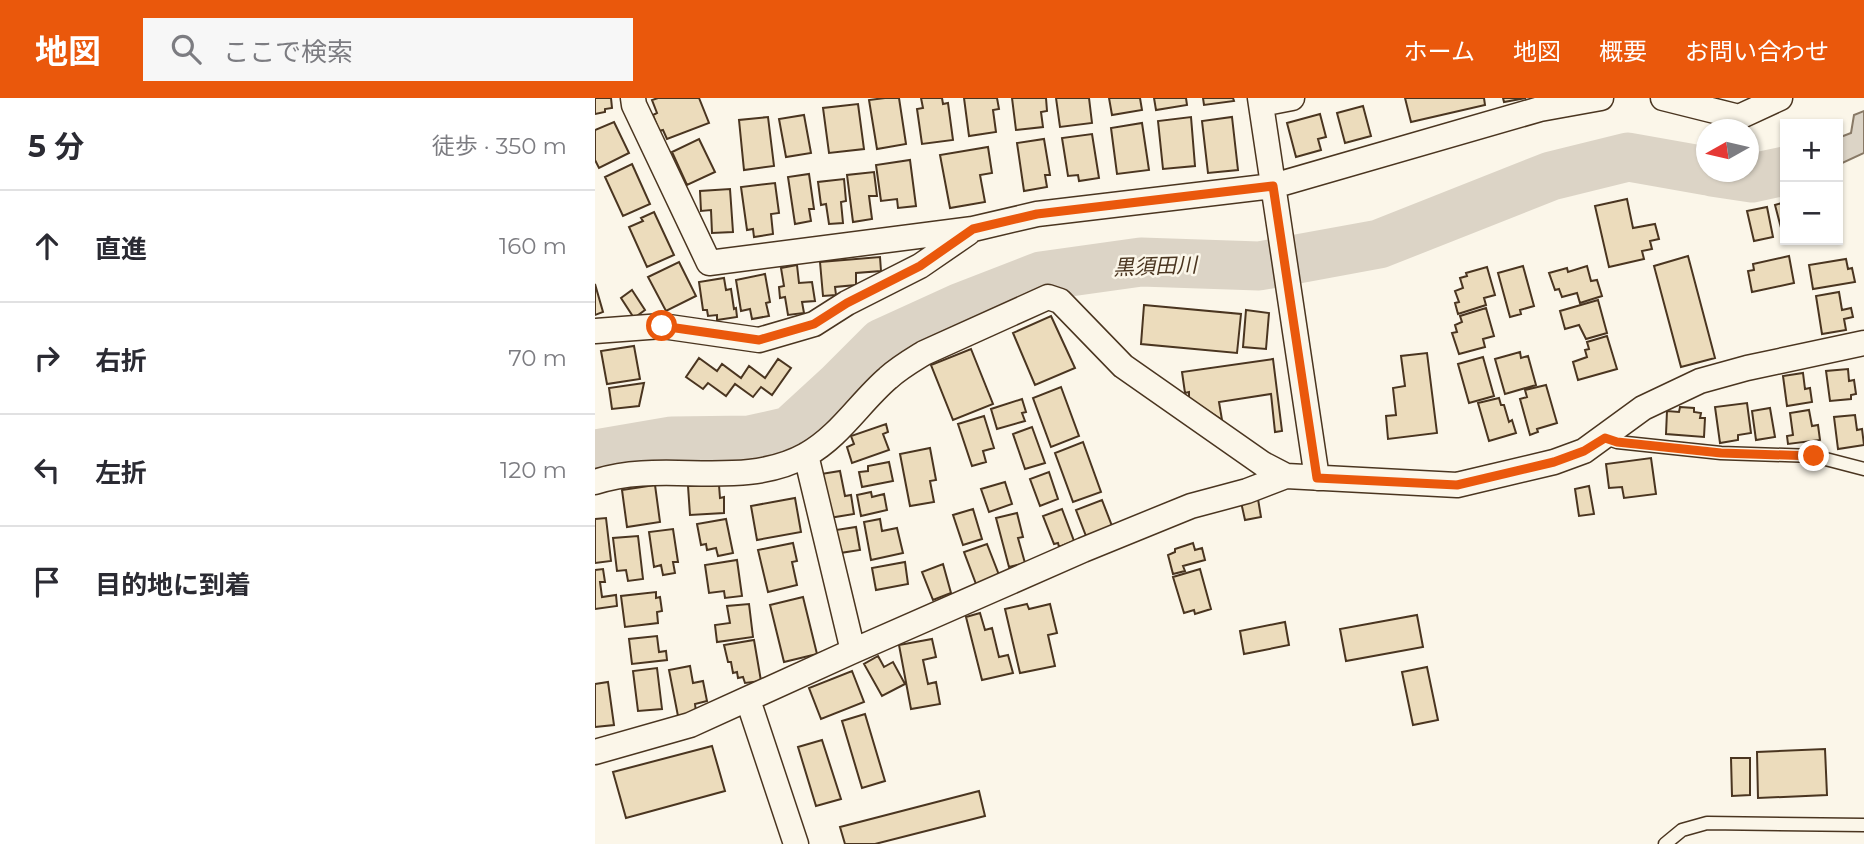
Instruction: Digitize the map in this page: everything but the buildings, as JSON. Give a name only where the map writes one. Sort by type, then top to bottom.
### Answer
[{"type":"street","points":[[633,98],[709,263],[973,229],[1037,214],[1274,193],[1539,108],[1601,98]]},
{"type":"street","points":[[1292,98],[1260,101],[1317,478]]},
{"type":"street","points":[[1663,98],[1739,117],[1780,98]]},
{"type":"street","points":[[595,331],[662,326],[759,340],[814,324],[847,303],[920,266],[973,229]]},
{"type":"street","points":[[595,482],[618,474],[745,473],[774,468],[806,455],[830,438],[887,379],[906,364],[924,353],[1048,297],[1060,301],[1123,366],[1263,464],[1286,476]]},
{"type":"street","points":[[595,752],[690,726],[853,651],[1169,515],[1286,476],[1457,485],[1554,462],[1584,451],[1643,408],[1700,381],[1864,343]]},
{"type":"street","points":[[806,455],[853,651]]},
{"type":"street","points":[[748,700],[796,844]]},
{"type":"lane","points":[[1605,438],[1617,442],[1721,453],[1814,456],[1864,469]]},
{"type":"lane","points":[[1665,844],[1682,830],[1707,824],[1864,825]]},
{"type":"shaded area","points":[[1864,111],[1864,153],[1843,163],[1843,136],[1851,133],[1854,115]]},
{"type":"shaded area","points":[[1780,159],[1780,184],[1764,188],[1759,167]]},
{"type":"waterway","name":"黒須田川","points":[[595,454],[672,441],[750,440],[790,431],[882,343],[961,307],[1041,276],[1141,262],[1259,266],[1379,244],[1551,176],[1628,157],[1696,169]]},
{"type":"waterway","name":"黒須田川","points":[[1759,177],[1780,172]]},
{"type":"route","points":[[662,326],[759,340],[814,324],[847,303],[920,266],[973,229],[1037,214],[1273,186],[1317,478],[1457,485],[1554,462],[1584,451],[1605,438],[1617,442],[1721,453],[1814,456]]}]
